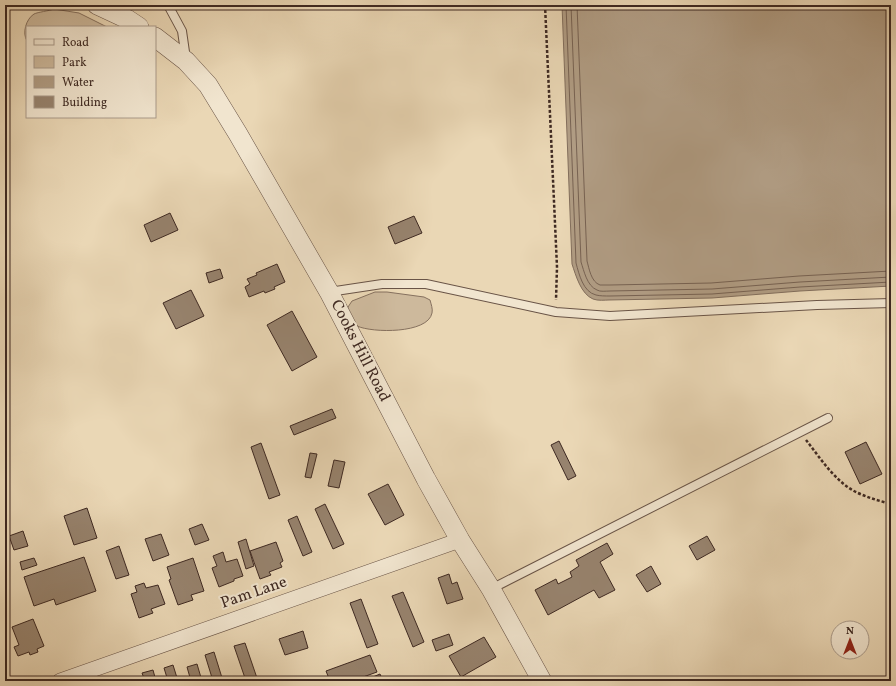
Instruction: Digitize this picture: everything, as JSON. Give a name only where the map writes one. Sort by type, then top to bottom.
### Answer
[{"type":"street","points":[[97,5],[127,19],[138,26]]},
{"type":"street","name":"Cooks Hill Road","points":[[156,38],[186,61],[208,85],[260,170],[329,292],[426,479],[460,540],[491,589],[542,681]]},
{"type":"street","name":"Pam Lane","points":[[60,681],[460,540]]},
{"type":"lane","points":[[168,5],[182,31],[186,61]]},
{"type":"lane","points":[[329,292],[382,284],[426,284],[556,312],[610,316],[817,305],[891,303]]},
{"type":"lane","points":[[491,589],[828,418]]},
{"type":"path","points":[[545,5],[556,267],[556,312]]},
{"type":"path","points":[[800,432],[833,473],[847,486],[859,493],[891,504]]},
{"type":"green space","points":[[54,9],[79,13],[105,26],[26,26],[31,16],[36,13]]},
{"type":"green space","points":[[375,292],[387,292],[424,297],[430,300],[432,313],[428,320],[421,325],[399,330],[374,330],[357,326],[347,314],[348,307],[352,301]]},
{"type":"water","points":[[562,5],[891,5],[891,286],[712,298],[595,300],[589,297],[582,289],[572,264]]},
{"type":"building","points":[[170,213],[178,230],[151,242],[144,225]]},
{"type":"building","points":[[414,216],[422,233],[395,244],[388,227]]},
{"type":"building","points":[[277,264],[285,282],[274,287],[275,289],[265,293],[264,291],[249,297],[245,287],[250,284],[247,279],[257,275],[256,273]]},
{"type":"building","points":[[220,269],[223,278],[209,283],[206,273]]},
{"type":"building","points":[[191,290],[204,316],[176,329],[163,303]]},
{"type":"building","points":[[292,311],[317,357],[292,371],[267,325]]},
{"type":"building","points":[[332,409],[336,418],[294,435],[290,426]]},
{"type":"building","points":[[559,441],[576,476],[568,480],[551,445]]},
{"type":"building","points":[[866,442],[882,474],[860,484],[845,452]]},
{"type":"building","points":[[261,443],[280,495],[269,499],[251,447]]},
{"type":"building","points":[[310,453],[317,454],[311,478],[305,477]]},
{"type":"building","points":[[334,460],[345,462],[339,488],[328,486]]},
{"type":"building","points":[[388,484],[404,515],[385,525],[368,494]]},
{"type":"building","points":[[325,504],[344,544],[333,549],[315,509]]},
{"type":"building","points":[[87,508],[97,538],[74,545],[64,516]]},
{"type":"building","points":[[297,516],[312,552],[303,556],[288,520]]},
{"type":"building","points":[[202,524],[209,540],[195,545],[189,529]]},
{"type":"building","points":[[23,531],[28,546],[14,550],[9,536]]},
{"type":"building","points":[[161,534],[169,555],[153,561],[145,539]]},
{"type":"building","points":[[707,536],[715,550],[697,560],[689,546]]},
{"type":"building","points":[[246,539],[254,566],[246,569],[238,542]]},
{"type":"building","points":[[276,542],[283,561],[280,563],[282,567],[269,572],[271,575],[260,579],[250,551]]},
{"type":"building","points":[[607,543],[613,554],[600,562],[615,590],[599,598],[594,590],[548,615],[535,590],[556,579],[558,584],[572,577],[570,572],[579,566],[576,560]]},
{"type":"building","points":[[119,546],[129,575],[116,579],[106,551]]},
{"type":"building","points":[[223,552],[226,562],[237,559],[243,576],[219,587],[212,568],[217,566],[213,556]]},
{"type":"building","points":[[84,557],[96,591],[56,605],[54,599],[34,606],[24,577]]},
{"type":"building","points":[[34,558],[37,565],[22,570],[20,562]]},
{"type":"building","points":[[193,558],[204,591],[191,595],[193,600],[178,605],[169,580],[171,579],[167,567]]},
{"type":"building","points":[[651,566],[661,584],[647,592],[636,575]]},
{"type":"building","points":[[449,574],[452,584],[457,582],[463,599],[447,604],[438,578]]},
{"type":"building","points":[[144,583],[146,588],[158,585],[165,604],[151,609],[153,613],[139,618],[131,594],[137,592],[135,586]]},
{"type":"building","points":[[403,592],[424,642],[413,647],[392,596]]},
{"type":"building","points":[[361,599],[378,644],[367,648],[350,603]]},
{"type":"building","points":[[33,619],[44,646],[37,649],[38,652],[30,655],[29,652],[18,656],[14,647],[19,645],[12,627]]},
{"type":"building","points":[[303,631],[308,648],[285,655],[279,639]]},
{"type":"building","points":[[449,634],[453,645],[436,651],[432,640]]},
{"type":"building","points":[[484,637],[496,657],[461,677],[449,656]]},
{"type":"building","points":[[245,643],[258,681],[246,681],[234,646]]},
{"type":"building","points":[[214,652],[223,681],[213,681],[205,655]]},
{"type":"building","points":[[370,655],[377,672],[352,681],[330,681],[326,671]]},
{"type":"building","points":[[197,664],[202,681],[191,681],[187,667]]},
{"type":"building","points":[[173,665],[178,681],[168,681],[164,668]]},
{"type":"building","points":[[153,670],[156,681],[145,681],[142,673]]},
{"type":"building","points":[[380,674],[383,681],[369,681],[368,679]]}]
